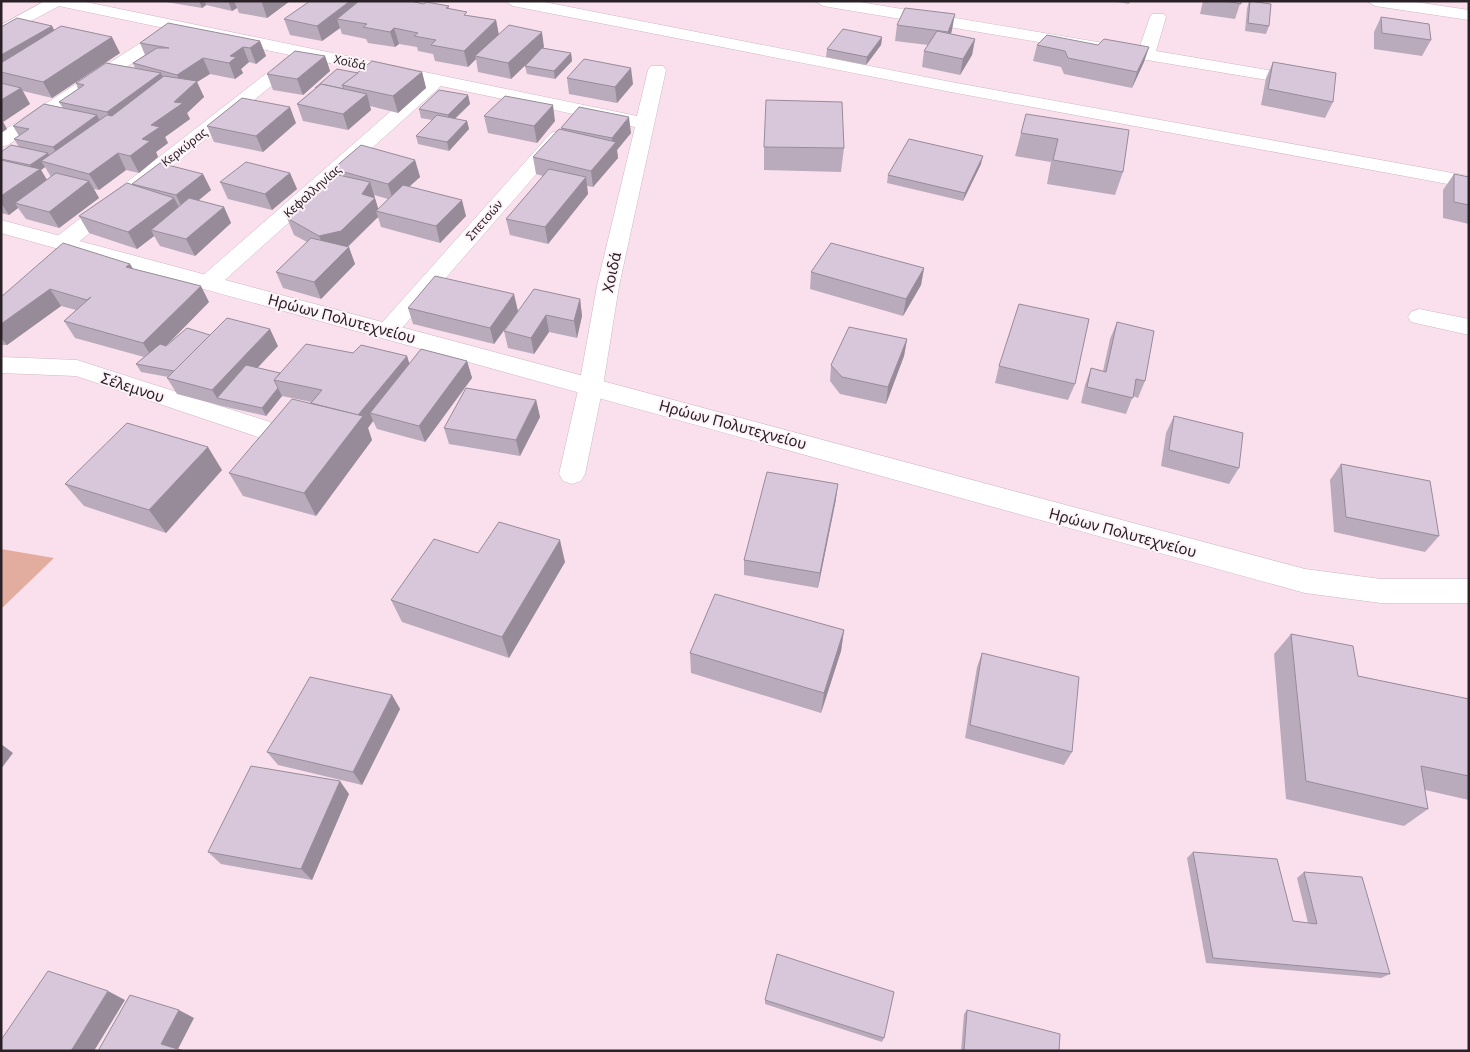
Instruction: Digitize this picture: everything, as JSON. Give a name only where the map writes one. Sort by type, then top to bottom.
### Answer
[{"type":"street","points":[[1,32],[56,1]]},
{"type":"street","name":"Χοϊδά","points":[[56,1],[644,123]]},
{"type":"street","points":[[127,16],[150,1]]},
{"type":"street","points":[[514,1],[951,87],[1469,182]]},
{"type":"street","points":[[823,1],[1320,84]]},
{"type":"street","points":[[1375,1],[1469,15]]},
{"type":"street","points":[[1146,54],[1158,17]]},
{"type":"street","points":[[1,141],[178,27]]},
{"type":"street","name":"Κερκύρας","points":[[63,243],[304,52]]},
{"type":"street","name":"Χοιδά","points":[[572,474],[591,386],[608,286],[657,70]]},
{"type":"street","name":"Κεφαλληνίας","points":[[209,282],[436,80]]},
{"type":"street","name":"Σπετσών","points":[[387,331],[582,110]]},
{"type":"street","name":"Ηρώων Πολυτεχνείου","points":[[1,226],[1305,582],[1381,591],[1469,591]]},
{"type":"street","points":[[1419,317],[1469,327]]},
{"type":"street","name":"Σέλεμνου","points":[[1,366],[76,368],[261,429]]},
{"type":"shaded area","points":[[1,549],[54,558],[1,609]]},
{"type":"building","points":[[310,1],[350,1],[317,26],[284,19]]},
{"type":"building","points":[[359,1],[410,1],[424,4],[426,2],[449,6],[446,8],[467,12],[464,15],[496,20],[464,51],[431,45],[436,40],[414,36],[418,33],[394,28],[390,32],[363,27],[367,24],[337,19]]},
{"type":"building","points":[[1226,1],[1241,1],[1241,4]]},
{"type":"building","points":[[1250,1],[1271,4],[1269,26],[1248,23]]},
{"type":"building","points":[[905,8],[955,14],[948,32],[897,25]]},
{"type":"building","points":[[1381,17],[1429,24],[1431,40],[1382,33]]},
{"type":"building","points":[[17,18],[52,26],[1,55],[1,27]]},
{"type":"building","points":[[168,23],[260,41],[250,48],[243,47],[230,56],[236,57],[229,63],[203,58],[177,75],[133,63],[157,48],[169,48],[140,43]]},
{"type":"building","points":[[509,25],[542,32],[508,63],[475,56]]},
{"type":"building","points":[[61,26],[112,37],[43,82],[1,72],[1,63]]},
{"type":"building","points":[[843,29],[882,37],[867,57],[827,49]]},
{"type":"building","points":[[937,31],[975,39],[963,59],[924,51]]},
{"type":"building","points":[[1047,35],[1098,45],[1104,39],[1149,47],[1137,72],[1068,58],[1065,51],[1037,45]]},
{"type":"building","points":[[542,48],[571,53],[554,71],[525,66]]},
{"type":"building","points":[[295,51],[325,56],[297,79],[267,74]]},
{"type":"building","points":[[584,59],[631,68],[615,87],[567,78]]},
{"type":"building","points":[[372,61],[422,72],[393,96],[342,85]]},
{"type":"building","points":[[1273,62],[1336,73],[1333,102],[1268,89]]},
{"type":"building","points":[[106,63],[161,73],[107,112],[59,102],[84,85],[76,83]]},
{"type":"building","points":[[337,69],[358,73],[342,85],[344,89],[321,84],[315,88]]},
{"type":"building","points":[[164,76],[197,81],[174,102],[183,103],[151,125],[160,127],[142,139],[150,141],[130,156],[118,153],[89,174],[41,161],[107,115],[112,116]]},
{"type":"building","points":[[1,83],[21,88],[1,100]]},
{"type":"building","points":[[321,84],[367,94],[343,114],[297,104]]},
{"type":"building","points":[[439,90],[468,95],[448,115],[419,109]]},
{"type":"building","points":[[505,96],[553,105],[534,126],[484,116]]},
{"type":"building","points":[[242,98],[290,107],[256,136],[207,126]]},
{"type":"building","points":[[766,100],[842,102],[844,148],[764,147]]},
{"type":"building","points":[[44,104],[97,115],[53,147],[14,139],[29,129],[13,126]]},
{"type":"building","points":[[579,107],[629,117],[612,138],[561,128]]},
{"type":"building","points":[[1026,114],[1129,130],[1123,172],[1053,160],[1058,139],[1021,133]]},
{"type":"building","points":[[437,115],[467,121],[447,142],[416,136]]},
{"type":"building","points":[[559,129],[616,142],[591,171],[533,157]]},
{"type":"building","points":[[909,139],[983,156],[965,193],[888,175]]},
{"type":"building","points":[[11,145],[48,153],[30,165],[1,159],[1,152]]},
{"type":"building","points":[[361,145],[415,160],[388,184],[333,169]]},
{"type":"building","points":[[1,160],[40,169],[1,196]]},
{"type":"building","points":[[246,162],[290,173],[265,194],[220,182]]},
{"type":"building","points":[[160,163],[203,174],[176,195],[132,184]]},
{"type":"building","points":[[549,169],[586,177],[545,227],[506,219]]},
{"type":"building","points":[[56,173],[89,181],[49,212],[15,203]]},
{"type":"building","points":[[334,174],[370,182],[362,194],[375,198],[341,231],[319,236],[287,218]]},
{"type":"building","points":[[1454,174],[1469,177],[1469,205],[1454,202]]},
{"type":"building","points":[[127,183],[174,198],[128,232],[79,216]]},
{"type":"building","points":[[403,185],[462,200],[436,226],[376,211]]},
{"type":"building","points":[[189,198],[224,207],[186,239],[151,230]]},
{"type":"building","points":[[311,238],[349,247],[314,282],[276,272]]},
{"type":"building","points":[[63,243],[130,264],[126,267],[201,286],[143,343],[64,321],[91,297],[87,300],[50,289],[1,324],[1,297]]},
{"type":"building","points":[[831,243],[924,268],[906,299],[811,272]]},
{"type":"building","points":[[435,276],[514,294],[490,328],[408,308]]},
{"type":"building","points":[[534,289],[580,299],[574,321],[546,315],[531,338],[504,331]]},
{"type":"building","points":[[1019,304],[1089,319],[1075,384],[999,366]]},
{"type":"building","points":[[227,318],[270,329],[212,390],[167,378]]},
{"type":"building","points":[[1117,322],[1154,331],[1145,381],[1136,379],[1133,398],[1087,387],[1091,368],[1106,372]]},
{"type":"building","points":[[849,327],[907,339],[888,387],[842,377],[831,365]]},
{"type":"building","points":[[187,328],[210,335],[174,371],[136,364],[160,344],[166,346]]},
{"type":"building","points":[[306,344],[353,353],[361,345],[407,356],[358,415],[311,403],[322,390],[274,380]]},
{"type":"building","points":[[421,349],[467,361],[419,426],[370,413]]},
{"type":"building","points":[[246,365],[280,373],[274,380],[278,388],[262,408],[217,398]]},
{"type":"building","points":[[466,388],[536,400],[516,440],[444,428]]},
{"type":"building","points":[[292,399],[363,416],[304,493],[229,473]]},
{"type":"building","points":[[1174,416],[1243,433],[1239,468],[1169,450]]},
{"type":"building","points":[[127,423],[208,447],[149,510],[65,484]]},
{"type":"building","points":[[1341,464],[1430,481],[1439,536],[1346,517]]},
{"type":"building","points":[[767,472],[838,484],[820,573],[744,560]]},
{"type":"building","points":[[499,522],[560,540],[502,637],[391,600],[434,539],[478,553]]},
{"type":"building","points":[[715,594],[844,630],[824,693],[690,653]]},
{"type":"building","points":[[1291,634],[1353,646],[1358,676],[1469,699],[1469,776],[1421,766],[1428,809],[1306,781]]},
{"type":"building","points":[[982,653],[1079,677],[1072,752],[970,725]]},
{"type":"building","points":[[310,677],[392,695],[353,772],[267,752]]},
{"type":"building","points":[[251,766],[340,781],[301,869],[208,852]]},
{"type":"building","points":[[1193,852],[1277,859],[1293,921],[1317,924],[1304,872],[1362,877],[1390,974],[1213,958]]},
{"type":"building","points":[[777,954],[894,992],[884,1038],[765,1000]]},
{"type":"building","points":[[48,971],[108,991],[71,1051],[1,1051],[1,1040]]},
{"type":"building","points":[[130,995],[179,1010],[161,1044],[184,1051],[98,1051]]},
{"type":"building","points":[[967,1010],[1060,1034],[1059,1051],[964,1051]]}]
